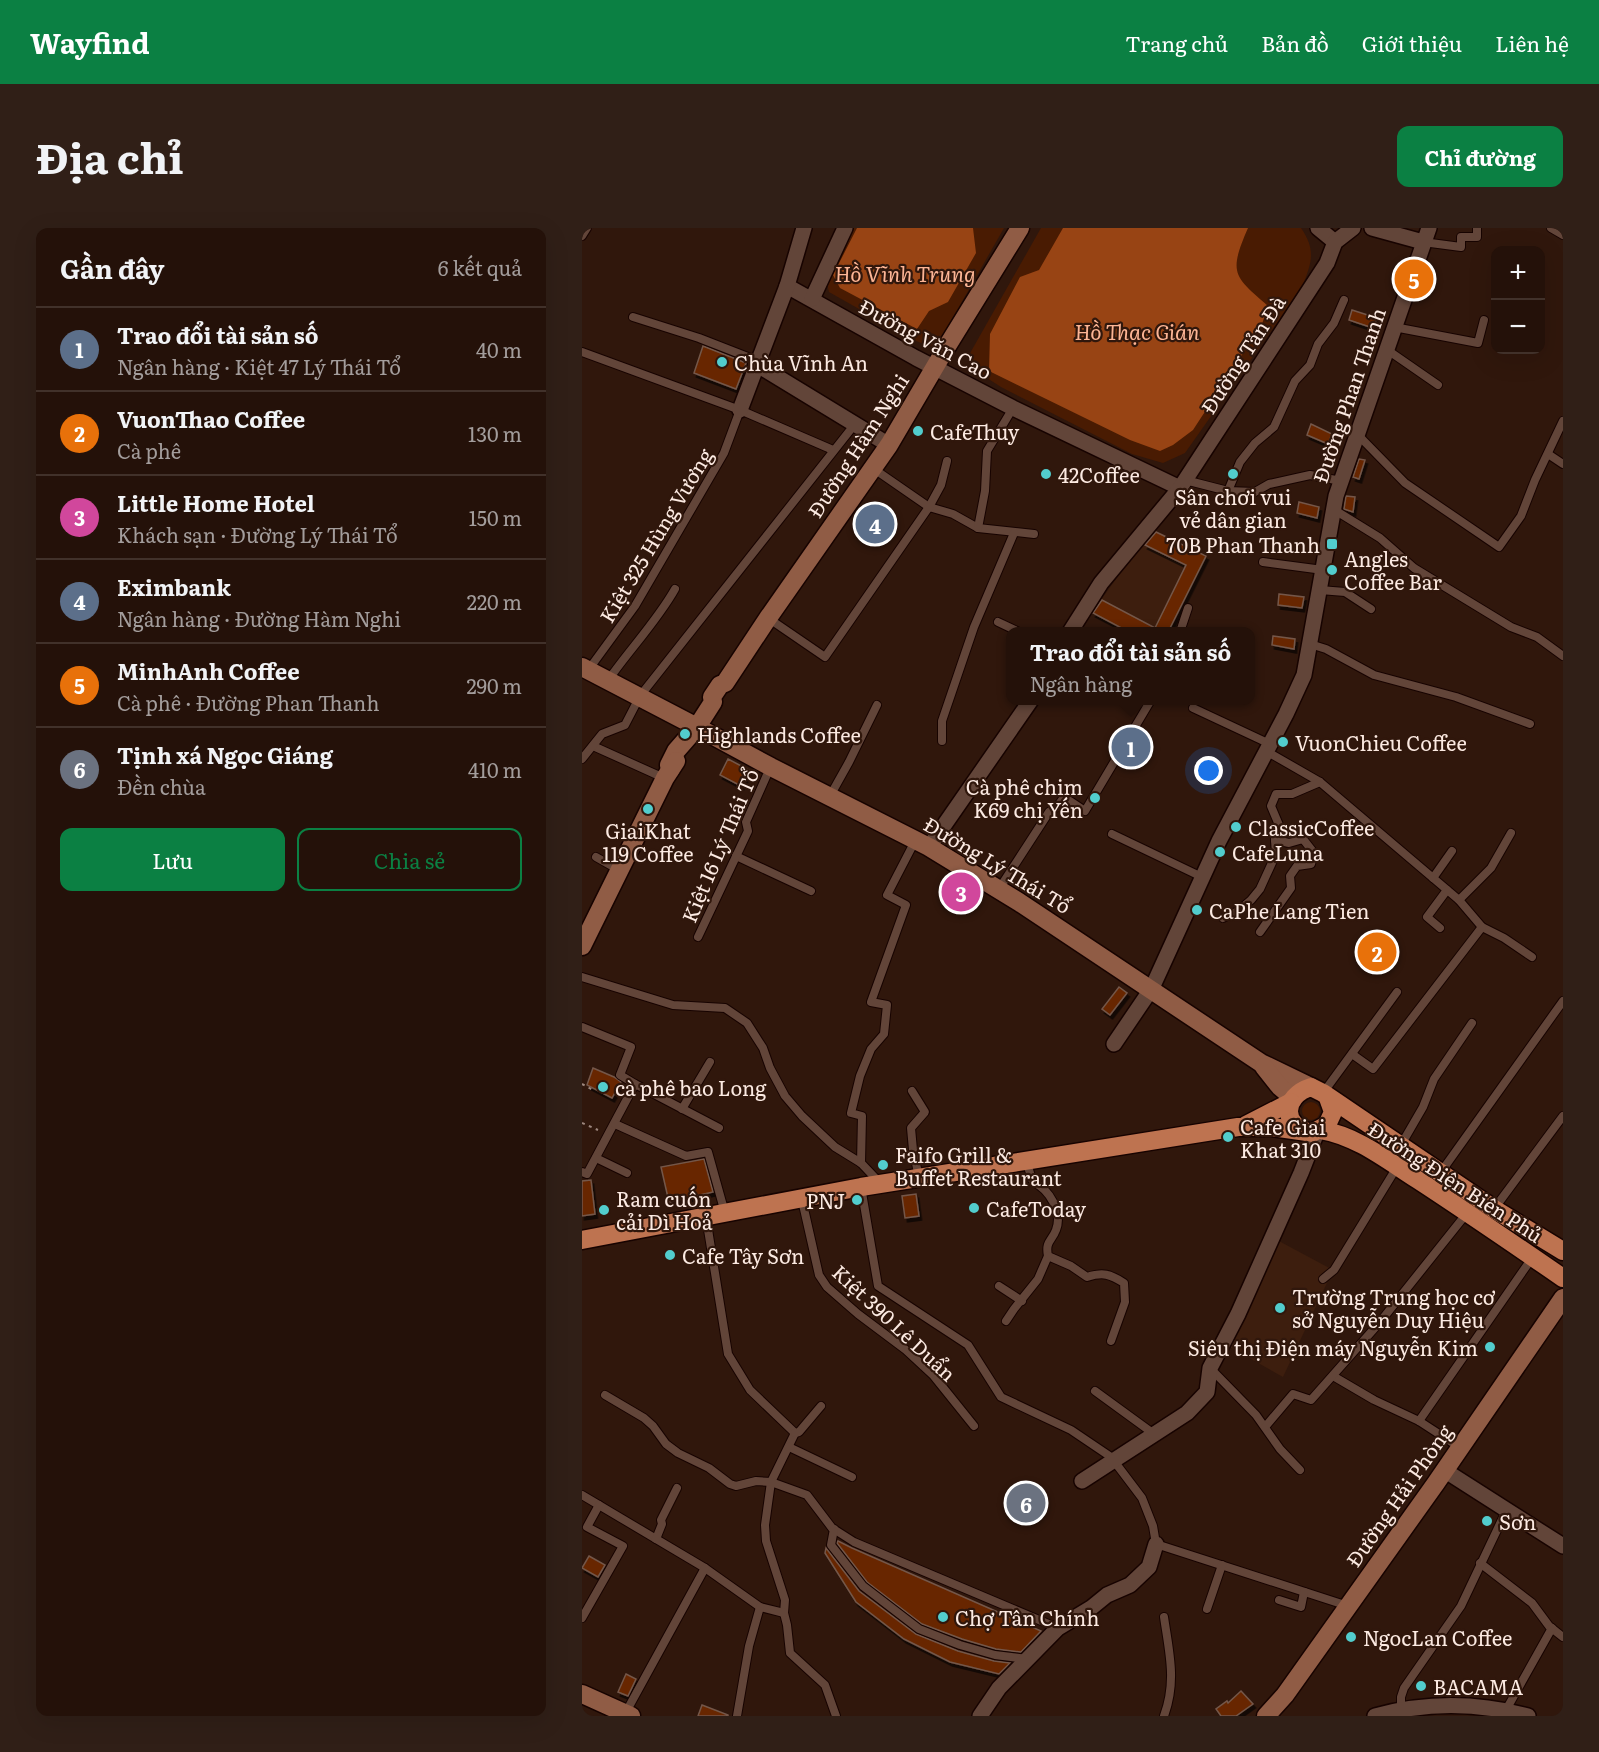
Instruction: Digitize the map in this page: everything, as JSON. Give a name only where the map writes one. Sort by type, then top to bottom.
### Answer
[{"type":"main road","name":"Đường Điện Biên Phủ","points":[[1321,1092],[1494,1209],[1563,1251]]},
{"type":"main road","points":[[582,1240],[861,1187],[1244,1126],[1292,1100],[1321,1092],[1333,1112],[1331,1119],[1315,1131],[1295,1126],[1289,1115],[1292,1100]]},
{"type":"main road","name":"Đường Điện Biên Phủ","points":[[1244,1126],[1340,1133],[1397,1167],[1563,1278]]},
{"type":"street","points":[[740,410],[787,286],[804,228]]},
{"type":"street","points":[[812,299],[845,228]]},
{"type":"street","name":"Đường Hàm Nghi","points":[[582,946],[668,774],[669,765],[676,751],[698,727],[713,702],[719,702],[727,689],[726,683],[768,618],[889,444],[1020,228]]},
{"type":"street","points":[[1318,228],[1335,242]]},
{"type":"street","name":"Đường Tản Đà","points":[[1073,627],[1101,582],[1182,484],[1327,264],[1335,242],[1353,228]]},
{"type":"street","points":[[1372,228],[1426,235]]},
{"type":"street","name":"Đường Phan Thanh","points":[[1114,1044],[1152,988],[1202,877],[1304,675],[1341,481],[1426,235]]},
{"type":"street","name":"Đường Văn Cao","points":[[787,286],[1013,408],[1182,484]]},
{"type":"street","points":[[757,363],[889,444]]},
{"type":"street","name":"Đường Lý Thái Tổ","points":[[585,669],[922,843],[999,889],[1152,988],[1261,1063],[1321,1092]]},
{"type":"street","points":[[922,843],[1026,705]]},
{"type":"street","name":"Đường Lý Thái Tổ","points":[[1261,1063],[1292,1100]]},
{"type":"street","points":[[1082,1481],[1115,1462],[1187,1413],[1207,1392],[1210,1368],[1243,1303],[1301,1173],[1315,1131]]},
{"type":"street","name":"Đường Hải Phòng","points":[[1266,1716],[1285,1695],[1563,1298]]},
{"type":"street","points":[[1444,1470],[1563,1546]]},
{"type":"street","points":[[980,1716],[999,1688],[1058,1628],[1091,1608],[1107,1595],[1130,1585],[1149,1568],[1156,1544]]},
{"type":"street","points":[[582,1694],[626,1715]]},
{"type":"street","points":[[1375,1716],[1401,1709],[1423,1711],[1451,1705],[1506,1710],[1528,1716]]},
{"type":"lane","points":[[582,236],[587,228]]},
{"type":"lane","points":[[1426,235],[1461,247],[1461,237],[1477,237],[1477,228]]},
{"type":"lane","points":[[1551,228],[1563,235]]},
{"type":"lane","points":[[1228,491],[1240,462],[1255,443],[1274,427],[1295,381],[1310,365],[1318,344],[1334,323],[1344,300]]},
{"type":"lane","points":[[633,317],[699,338],[757,363]]},
{"type":"lane","points":[[1394,327],[1478,343],[1484,320]]},
{"type":"lane","points":[[1386,350],[1438,385]]},
{"type":"lane","points":[[582,352],[740,410],[833,450]]},
{"type":"lane","points":[[978,528],[985,491],[987,450],[1013,408]]},
{"type":"lane","name":"Kiệt 325 Hùng Vương","points":[[585,669],[635,606],[724,453],[740,410]]},
{"type":"lane","points":[[1357,434],[1405,483],[1499,546],[1521,516],[1563,421]]},
{"type":"lane","points":[[582,759],[602,734],[625,725],[640,696],[855,424]]},
{"type":"lane","points":[[1548,454],[1563,465]]},
{"type":"lane","points":[[768,618],[825,657],[929,507],[940,485],[947,461]]},
{"type":"lane","points":[[873,468],[929,507],[953,514],[978,528],[1034,534]]},
{"type":"lane","points":[[1182,484],[1228,491],[1255,492],[1269,484],[1310,475],[1341,481]]},
{"type":"lane","name":"Đường Phan Thanh","points":[[1334,509],[1380,538],[1414,568],[1510,627],[1537,637],[1563,656]]},
{"type":"lane","points":[[942,741],[942,721],[974,627],[1014,533]]},
{"type":"lane","points":[[1263,562],[1323,570]]},
{"type":"lane","points":[[608,681],[675,589]]},
{"type":"lane","points":[[1320,590],[1345,592],[1371,609]]},
{"type":"lane","points":[[1182,627],[1188,609]]},
{"type":"lane","points":[[998,622],[1008,627]]},
{"type":"lane","points":[[1310,644],[1326,649],[1374,675],[1415,685],[1498,711],[1530,724]]},
{"type":"lane","points":[[830,796],[877,705]]},
{"type":"lane","points":[[999,889],[1049,812],[1057,807],[1064,797],[1085,811],[1148,705]]},
{"type":"lane","points":[[1193,708],[1268,748],[1320,782],[1459,900],[1482,927],[1504,938],[1532,957]]},
{"type":"lane","points":[[593,746],[668,774]]},
{"type":"lane","name":"Kiệt 16 Lý Thái Tổ","points":[[698,937],[748,831],[746,822],[771,767]]},
{"type":"lane","points":[[1222,918],[1238,911],[1260,889],[1276,854],[1275,840],[1279,825],[1271,806],[1276,794],[1292,794],[1320,782]]},
{"type":"lane","points":[[1459,900],[1491,868],[1511,833]]},
{"type":"lane","points":[[1112,834],[1202,877]]},
{"type":"lane","points":[[1260,932],[1291,888],[1290,876],[1297,866],[1311,864],[1314,853],[1303,839],[1289,843],[1275,840]]},
{"type":"lane","points":[[861,1163],[862,1116],[851,1113],[860,1076],[871,1048],[884,1035],[887,1005],[871,1002],[906,905],[887,895],[922,843]]},
{"type":"lane","points":[[1433,878],[1452,851]]},
{"type":"lane","points":[[736,856],[811,891]]},
{"type":"lane","points":[[596,857],[620,871]]},
{"type":"lane","points":[[1440,928],[1427,917],[1447,890]]},
{"type":"lane","points":[[1352,1054],[1373,1069],[1482,927]]},
{"type":"lane","points":[[582,977],[673,1005],[724,1008],[747,1023],[763,1048],[770,1068],[785,1096],[801,1116],[836,1147],[861,1163],[882,1184]]},
{"type":"lane","points":[[1321,1092],[1397,992]]},
{"type":"lane","points":[[1440,1173],[1563,1001]]},
{"type":"lane","points":[[1400,1147],[1423,1107],[1434,1079],[1472,1023]]},
{"type":"lane","points":[[582,1027],[631,1047],[620,1075],[718,1128]]},
{"type":"lane","points":[[682,1109],[710,1062]]},
{"type":"lane","points":[[584,1173],[596,1158],[635,1084]]},
{"type":"lane","points":[[912,1091],[925,1112],[910,1128],[920,1177]]},
{"type":"lane","points":[[1494,1209],[1563,1116]]},
{"type":"lane","points":[[615,1124],[686,1156],[708,1152],[725,1214]]},
{"type":"lane","points":[[596,1158],[627,1173]]},
{"type":"lane","points":[[1006,1321],[1038,1280],[1048,1256],[1047,1245],[1057,1226],[1055,1208],[1043,1187],[1033,1182],[1026,1161]]},
{"type":"lane","points":[[1323,1279],[1334,1270],[1397,1167]]},
{"type":"lane","points":[[861,1187],[878,1286],[968,1345],[1001,1397],[1071,1430],[1111,1457],[1142,1498],[1153,1526],[1156,1544],[1348,1606]]},
{"type":"lane","name":"Kiệt 390 Lê Duẩn","points":[[802,1200],[819,1275],[826,1287],[906,1350],[933,1375],[975,1426]]},
{"type":"lane","points":[[1265,1427],[1293,1394],[1311,1401],[1380,1322],[1467,1213]]},
{"type":"lane","points":[[706,1217],[728,1354],[750,1390],[795,1434]]},
{"type":"lane","points":[[1048,1256],[1071,1266],[1087,1277],[1099,1273],[1111,1274],[1124,1283],[1125,1302],[1111,1341]]},
{"type":"lane","points":[[1419,1420],[1533,1257]]},
{"type":"lane","points":[[999,1286],[1022,1301]]},
{"type":"lane","points":[[1210,1368],[1256,1415],[1280,1449],[1300,1470]]},
{"type":"lane","points":[[1333,1376],[1374,1400],[1419,1420],[1459,1447]]},
{"type":"lane","points":[[1095,1391],[1154,1434]]},
{"type":"lane","points":[[605,1395],[644,1418],[666,1444],[678,1453],[709,1468],[730,1484],[736,1486],[756,1481],[771,1482],[807,1495],[834,1529],[854,1542],[1058,1628]]},
{"type":"lane","points":[[821,1406],[795,1434],[771,1482],[765,1525],[766,1541],[785,1600],[784,1613],[788,1625],[790,1653],[825,1685],[836,1716]]},
{"type":"lane","points":[[789,1448],[852,1477]]},
{"type":"lane","points":[[656,1539],[662,1524],[661,1520],[677,1488]]},
{"type":"lane","points":[[582,1495],[705,1568],[760,1607],[784,1613]]},
{"type":"lane","points":[[582,1618],[623,1546],[587,1527],[599,1505]]},
{"type":"lane","points":[[1401,1709],[1404,1688],[1461,1606],[1507,1509]]},
{"type":"lane","points":[[834,1529],[831,1545],[863,1586],[919,1629],[960,1646],[986,1653],[1027,1659]]},
{"type":"lane","points":[[1480,1563],[1532,1603],[1552,1628],[1563,1637]]},
{"type":"lane","points":[[1207,1609],[1222,1565]]},
{"type":"lane","points":[[626,1715],[705,1568]]},
{"type":"lane","points":[[1279,1600],[1301,1607],[1304,1592]]},
{"type":"lane","points":[[737,1716],[749,1646],[760,1607]]},
{"type":"lane","points":[[1164,1617],[1173,1673],[1170,1702],[1164,1716]]},
{"type":"lane","points":[[1506,1710],[1552,1628]]},
{"type":"path","points":[[582,1083],[593,1090]]},
{"type":"path","points":[[582,1123],[600,1130],[615,1124]]},
{"type":"shaded area","name":"Hồ Vĩnh Trung","points":[[851,228],[1004,228],[944,333],[935,345],[928,346],[829,292],[827,283]]},
{"type":"shaded area","name":"Hồ Thạc Gián","points":[[1041,228],[1301,228],[1309,244],[1311,258],[1302,287],[1185,453],[1163,463],[1132,454],[1001,387],[973,369],[969,355]]},
{"type":"shaded area","points":[[1152,529],[1206,556],[1170,627],[1121,627],[1093,613]]},
{"type":"shaded area","points":[[1311,1102],[1317,1105],[1320,1111],[1317,1117],[1311,1120],[1305,1117],[1302,1111],[1305,1105]]},
{"type":"shaded area","name":"Trường Trung học cơ sở Nguyễn Duy Hiệu","points":[[1277,1240],[1333,1270],[1283,1377],[1228,1346]]},
{"type":"water","name":"Hồ Vĩnh Trung","points":[[857,228],[973,228],[976,253],[948,302],[929,311],[917,329],[840,288],[833,275]]},
{"type":"water","name":"Hồ Thạc Gián","points":[[1063,228],[1248,228],[1238,255],[1238,273],[1248,288],[1268,306],[1262,324],[1193,430],[1173,445],[1160,451],[1130,440],[989,371],[990,334],[1020,277],[1039,270]]},
{"type":"building","points":[[1352,310],[1377,318],[1373,328],[1349,320]]},
{"type":"building","name":"Chùa Vĩnh An","points":[[703,346],[746,363],[736,389],[694,373]]},
{"type":"building","points":[[1311,424],[1332,434],[1328,444],[1307,435]]},
{"type":"building","points":[[1359,459],[1365,460],[1359,479],[1353,477]]},
{"type":"building","points":[[1346,496],[1355,497],[1353,512],[1344,509]]},
{"type":"building","points":[[1299,502],[1319,507],[1317,518],[1297,513]]},
{"type":"building","points":[[1156,532],[1206,556],[1170,627],[1155,627],[1186,565],[1145,545]]},
{"type":"building","points":[[1279,594],[1304,597],[1302,608],[1278,605]]},
{"type":"building","points":[[1102,600],[1153,627],[1120,627],[1093,613]]},
{"type":"building","points":[[1273,636],[1295,639],[1294,649],[1272,645]]},
{"type":"building","points":[[728,759],[749,770],[741,786],[720,775]]},
{"type":"building","points":[[1119,987],[1127,993],[1110,1015],[1102,1009]]},
{"type":"building","points":[[593,1068],[621,1082],[612,1098],[587,1085]]},
{"type":"building","points":[[704,1159],[713,1192],[669,1202],[661,1167]]},
{"type":"building","points":[[591,1180],[595,1214],[582,1216],[582,1181]]},
{"type":"building","points":[[916,1194],[919,1216],[905,1218],[902,1196]]},
{"type":"building","points":[[838,1541],[1041,1631],[1021,1652],[996,1649],[922,1624],[867,1582],[837,1543]]},
{"type":"building","points":[[826,1548],[859,1591],[916,1634],[958,1651],[1010,1663],[999,1674],[950,1662],[904,1639],[856,1602],[825,1553]]},
{"type":"building","points":[[589,1556],[605,1565],[598,1577],[582,1568]]},
{"type":"building","points":[[626,1674],[636,1679],[628,1696],[618,1692]]},
{"type":"building","points":[[1241,1691],[1253,1704],[1236,1716],[1221,1716],[1216,1709],[1227,1701],[1228,1703]]},
{"type":"building","points":[[702,1705],[728,1715],[728,1716],[698,1716]]},
{"type":"place","name":"MinhAnh Coffee","points":[[1414,279]]},
{"type":"place","name":"Chùa Vĩnh An","points":[[722,362]]},
{"type":"place","name":"CafeThuy","points":[[918,431]]},
{"type":"place","name":"42Coffee","points":[[1046,474]]},
{"type":"place","name":"Sân chơi vui vẻ dân gian","points":[[1233,474]]},
{"type":"place","name":"Eximbank","points":[[875,524]]},
{"type":"place","name":"70B Phan Thanh","points":[[1332,544]]},
{"type":"place","name":"Angles Coffee Bar","points":[[1332,570]]},
{"type":"place","name":"Highlands Coffee","points":[[685,734]]},
{"type":"place","name":"VuonChieu Coffee","points":[[1283,742]]},
{"type":"place","name":"Trao đổi tài sản số","points":[[1131,747]]},
{"type":"place","name":"Cà phê chim K69 chị Yến","points":[[1095,798]]},
{"type":"place","name":"GiaiKhat 119 Coffee","points":[[648,809]]},
{"type":"place","name":"ClassicCoffee","points":[[1236,827]]},
{"type":"place","name":"CafeLuna","points":[[1220,852]]},
{"type":"place","name":"Little Home Hotel","points":[[961,892]]},
{"type":"place","name":"CaPhe Lang Tien","points":[[1197,910]]},
{"type":"place","name":"VuonThao Coffee","points":[[1377,952]]},
{"type":"place","name":"cà phê bao Long","points":[[603,1087]]},
{"type":"place","name":"Cafe Giai Khat 310","points":[[1228,1137]]},
{"type":"place","name":"Faifo Grill & Buffet Restaurant","points":[[883,1165]]},
{"type":"place","name":"PNJ","points":[[857,1200]]},
{"type":"place","name":"CafeToday","points":[[974,1208]]},
{"type":"place","name":"Ram cuốn cải Dì Hoả","points":[[604,1210]]},
{"type":"place","name":"Cafe Tây Sơn","points":[[670,1255]]},
{"type":"place","name":"Trường Trung học cơ sở Nguyễn Duy Hiệu","points":[[1280,1308]]},
{"type":"place","name":"Siêu thị Điện máy Nguyễn Kim","points":[[1490,1347]]},
{"type":"place","name":"Tịnh xá Ngọc Giáng","points":[[1026,1503]]},
{"type":"place","name":"Sơn","points":[[1487,1521]]},
{"type":"place","name":"Chợ Tân Chính","points":[[943,1617]]},
{"type":"place","name":"NgocLan Coffee","points":[[1351,1637]]},
{"type":"place","name":"BACAMA","points":[[1421,1686]]}]
